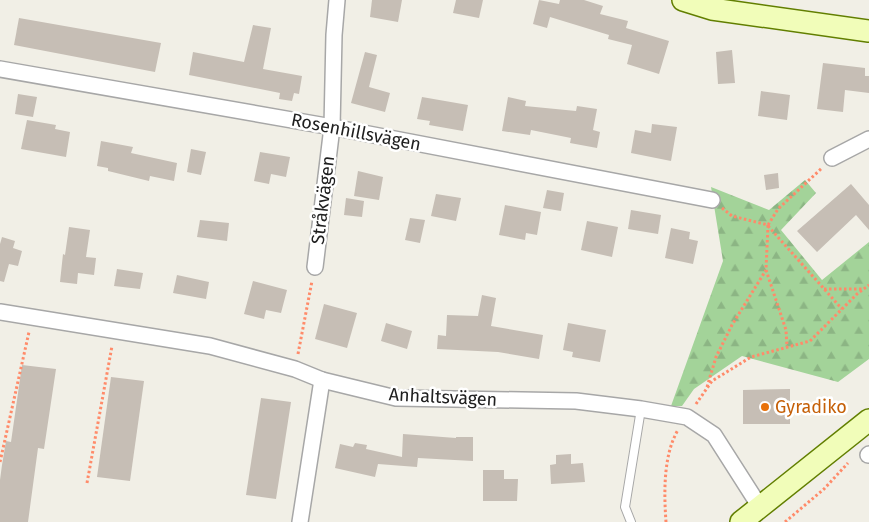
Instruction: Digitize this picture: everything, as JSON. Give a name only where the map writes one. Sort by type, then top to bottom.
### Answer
[{"type":"street","name":"Stråkvägen","points":[[315,267],[332,127],[334,35],[337,0]]},
{"type":"street","points":[[683,0],[712,9],[869,32]]},
{"type":"street","name":"Rosenhillsvägen","points":[[0,69],[332,127],[712,200]]},
{"type":"street","points":[[832,158],[869,139]]},
{"type":"street","name":"Anhaltsvägen","points":[[0,312],[210,346],[295,369],[322,380],[396,398],[576,402],[641,409],[686,417],[714,435],[760,507]]},
{"type":"street","points":[[300,522],[322,380]]},
{"type":"street","points":[[742,522],[869,420]]},
{"type":"lane","points":[[631,522],[624,507],[641,409]]},
{"type":"path","points":[[787,348],[786,330],[766,270],[768,225],[778,209],[832,158]]},
{"type":"path","points":[[712,200],[732,216],[768,225],[842,309]]},
{"type":"path","name":"Stråkvägen","points":[[295,369],[315,267]]},
{"type":"path","points":[[706,390],[716,357],[732,325],[766,270]]},
{"type":"path","points":[[666,522],[664,492],[673,439],[712,381],[751,357],[810,341],[857,294],[869,285]]},
{"type":"path","points":[[824,289],[864,289]]},
{"type":"path","points":[[0,462],[32,317]]},
{"type":"path","points":[[87,484],[115,331]]},
{"type":"path","points":[[785,522],[824,488],[848,463]]},
{"type":"green space","points":[[805,180],[816,193],[781,230],[822,280],[869,242],[869,359],[838,382],[742,356],[694,389],[682,406],[671,406],[723,261],[711,187],[769,210]]},
{"type":"building","points":[[372,0],[402,0],[398,22],[370,17]]},
{"type":"building","points":[[456,0],[483,0],[479,18],[453,13]]},
{"type":"building","points":[[539,0],[559,4],[560,0],[584,0],[603,6],[600,14],[628,21],[626,28],[669,41],[659,74],[627,64],[632,45],[608,39],[609,35],[550,17],[547,28],[533,24]]},
{"type":"building","points":[[19,18],[161,43],[155,72],[14,45]]},
{"type":"building","points":[[253,25],[271,28],[263,69],[302,76],[299,94],[294,93],[292,101],[279,99],[280,93],[189,75],[193,52],[244,62]]},
{"type":"building","points":[[732,50],[735,83],[718,84],[716,52]]},
{"type":"building","points":[[365,52],[377,55],[369,87],[390,93],[385,112],[351,103]]},
{"type":"building","points":[[823,63],[865,68],[865,76],[869,76],[869,93],[845,90],[843,112],[817,109]]},
{"type":"building","points":[[761,91],[790,95],[787,120],[758,116]]},
{"type":"building","points":[[18,94],[37,97],[33,117],[15,114]]},
{"type":"building","points":[[422,97],[468,105],[463,131],[429,125],[430,121],[417,119]]},
{"type":"building","points":[[508,97],[526,101],[525,106],[576,111],[577,106],[597,109],[593,130],[600,132],[597,148],[570,143],[571,138],[531,130],[530,135],[502,131]]},
{"type":"building","points":[[27,120],[56,125],[55,129],[70,132],[66,157],[21,149]]},
{"type":"building","points":[[652,124],[677,127],[671,161],[631,153],[635,130],[651,133]]},
{"type":"building","points":[[101,141],[133,147],[131,153],[177,163],[174,181],[150,176],[149,181],[108,171],[108,168],[97,166]]},
{"type":"building","points":[[191,149],[206,152],[201,175],[187,172]]},
{"type":"building","points":[[260,152],[290,157],[286,177],[271,174],[269,184],[254,181]]},
{"type":"building","points":[[358,171],[383,177],[379,200],[354,196]]},
{"type":"building","points":[[778,173],[779,188],[766,190],[764,175]]},
{"type":"building","points":[[851,184],[869,205],[869,230],[856,215],[817,252],[797,231]]},
{"type":"building","points":[[547,190],[564,193],[561,211],[543,208]]},
{"type":"building","points":[[436,194],[461,198],[456,221],[431,216]]},
{"type":"building","points":[[346,198],[364,201],[362,217],[344,215]]},
{"type":"building","points":[[505,205],[541,212],[537,235],[526,233],[525,240],[499,235]]},
{"type":"building","points":[[631,210],[661,215],[658,234],[628,229]]},
{"type":"building","points":[[410,218],[425,220],[420,243],[405,240]]},
{"type":"building","points":[[200,220],[229,223],[227,241],[197,237]]},
{"type":"building","points":[[587,221],[618,227],[612,257],[581,250]]},
{"type":"building","points":[[69,227],[90,230],[86,257],[96,258],[94,275],[78,273],[77,284],[60,282],[63,254],[65,255]]},
{"type":"building","points":[[671,228],[690,232],[689,239],[698,241],[693,264],[665,258]]},
{"type":"building","points":[[2,237],[15,241],[13,248],[22,251],[18,266],[9,264],[4,282],[0,281],[0,244]]},
{"type":"building","points":[[117,269],[143,273],[140,289],[114,286]]},
{"type":"building","points":[[177,275],[209,282],[206,299],[173,293]]},
{"type":"building","points":[[253,281],[287,290],[281,313],[266,310],[264,319],[244,314]]},
{"type":"building","points":[[482,295],[496,298],[491,326],[543,335],[539,359],[498,352],[437,349],[438,335],[446,336],[447,315],[478,316]]},
{"type":"building","points":[[324,304],[357,313],[347,348],[315,339]]},
{"type":"building","points":[[386,323],[412,331],[407,349],[381,341]]},
{"type":"building","points":[[568,323],[606,330],[600,362],[572,357],[573,352],[563,350]]},
{"type":"building","points":[[22,365],[56,369],[44,449],[38,448],[28,522],[0,522],[2,465],[6,441],[11,442]]},
{"type":"building","points":[[111,377],[144,381],[130,481],[97,477]]},
{"type":"building","points":[[790,389],[790,424],[743,424],[743,390]]},
{"type":"building","points":[[261,398],[291,402],[276,499],[246,495]]},
{"type":"building","points":[[403,434],[456,438],[473,437],[473,461],[418,458],[417,467],[378,464],[375,477],[335,468],[340,444],[353,447],[355,443],[367,445],[366,449],[402,457]]},
{"type":"building","points":[[571,454],[571,464],[583,463],[585,482],[551,484],[550,465],[556,464],[556,455]]},
{"type":"building","points":[[483,470],[504,470],[504,479],[518,479],[517,501],[483,501]]},
{"type":"place","name":"Gyradiko","points":[[765,407]]}]
